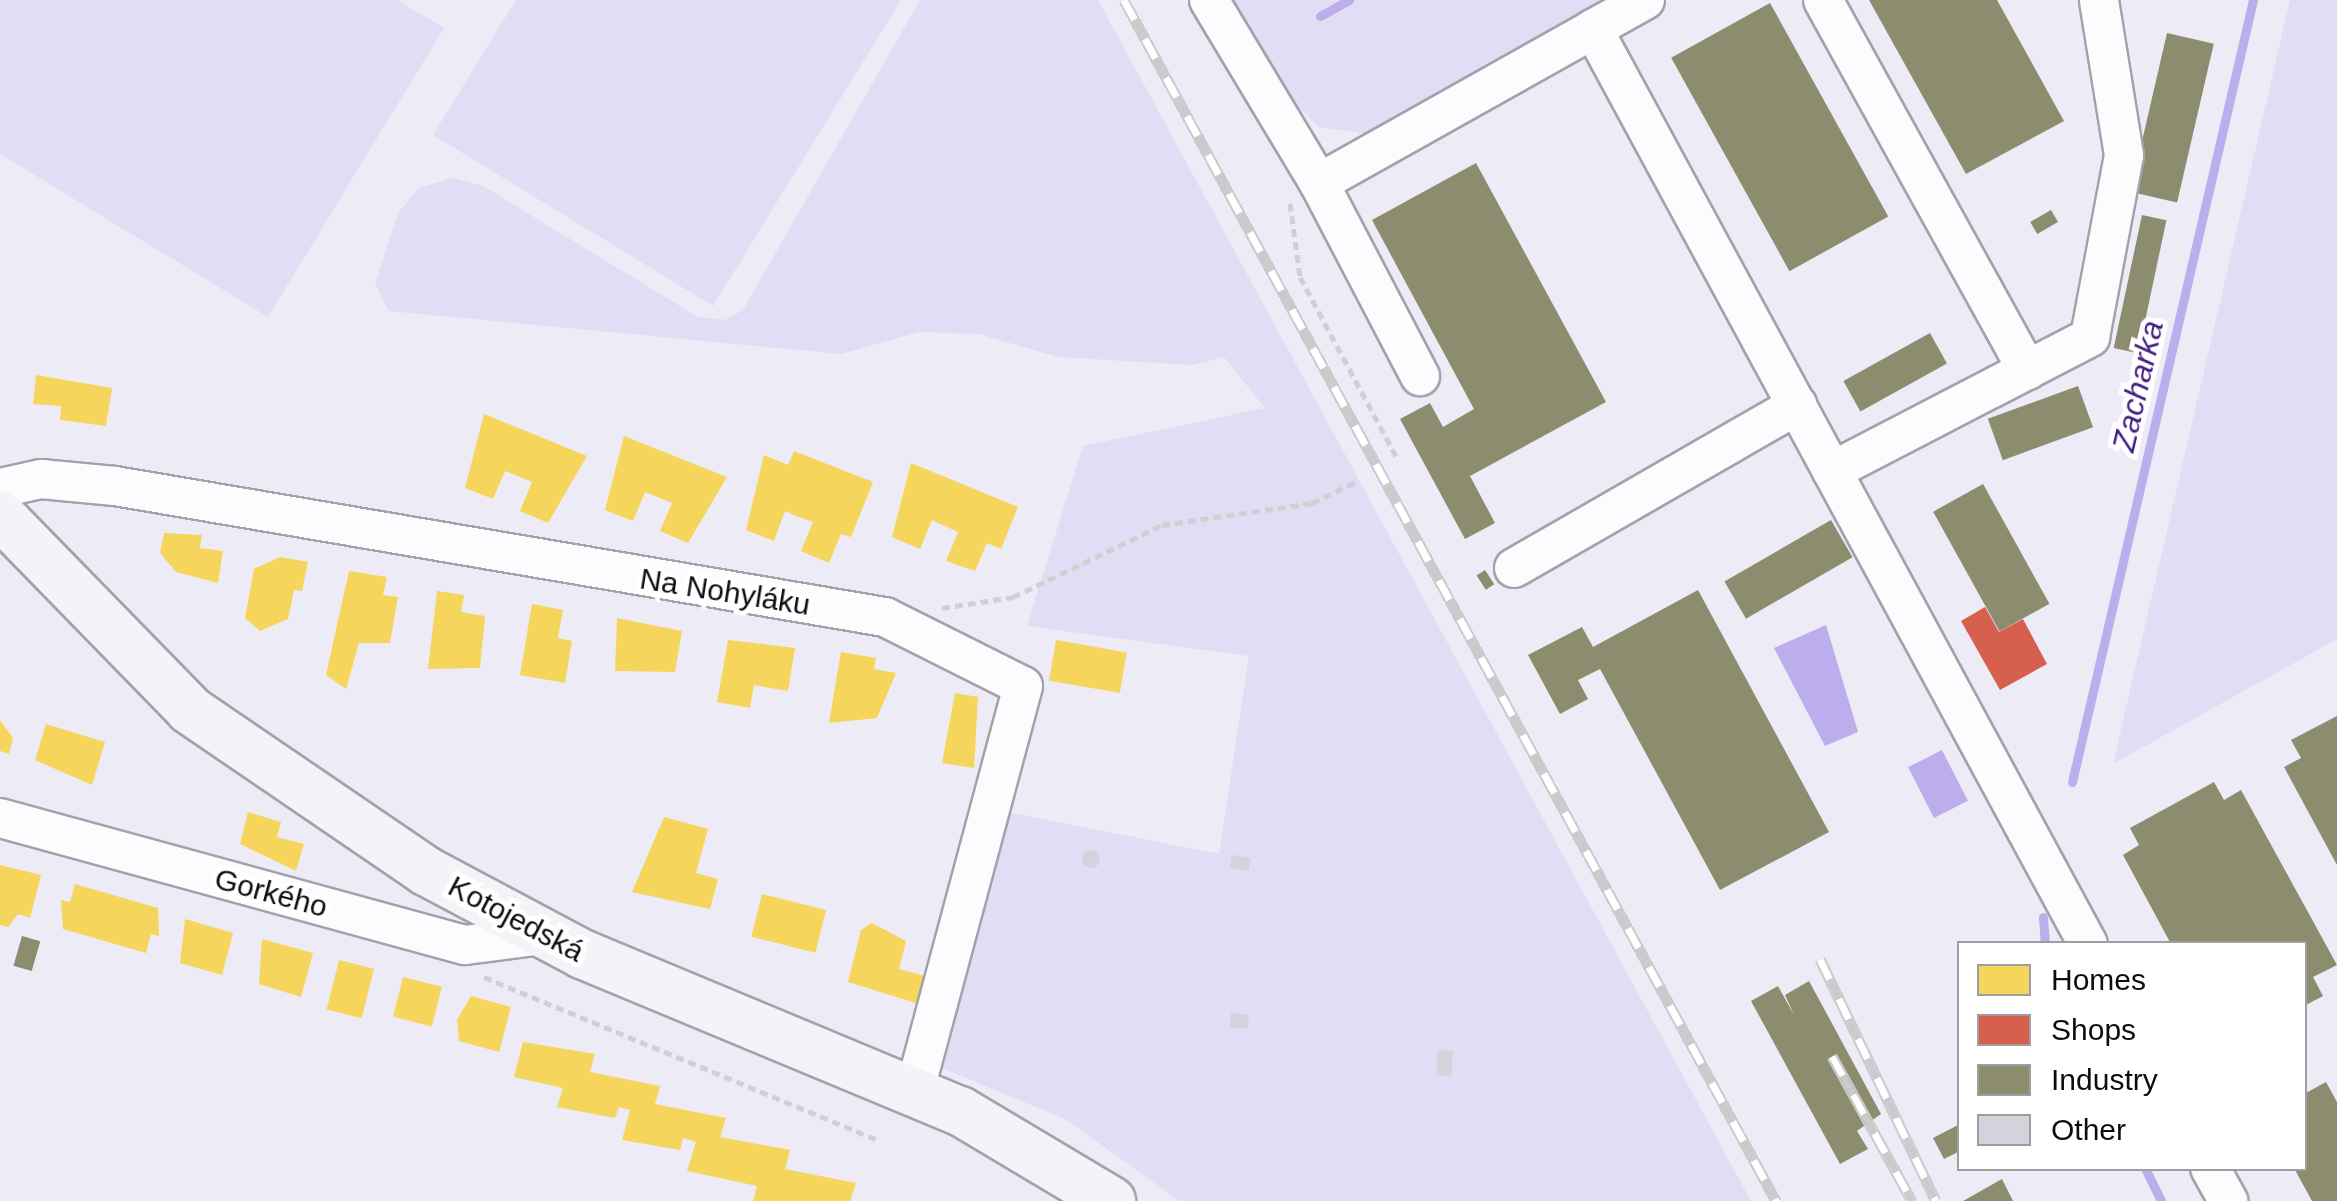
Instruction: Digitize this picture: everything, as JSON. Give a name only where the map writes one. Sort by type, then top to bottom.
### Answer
[{"type":"main road","name":"Kotojedská","points":[[0,515],[220,735],[426,871],[542,935],[914,1092],[1110,1201]]},
{"type":"street","points":[[1209,0],[1304,188],[1420,376]]},
{"type":"street","points":[[1304,188],[1645,0]]},
{"type":"street","points":[[1823,0],[2027,370]]},
{"type":"street","points":[[1832,471],[2090,337],[2124,154],[2099,0]]},
{"type":"street","points":[[1592,29],[2086,941]]},
{"type":"street","points":[[1514,568],[1797,405]]},
{"type":"street","name":"Na Nohyláku","points":[[0,488],[41,479],[115,486],[884,617],[1023,686],[914,1092]]},
{"type":"street","name":"Gorkého","points":[[0,818],[466,946],[542,935]]},
{"type":"street","points":[[2212,1171],[2228,1201]]},
{"type":"path","points":[[1304,188],[1300,278],[1398,460]]},
{"type":"path","points":[[884,617],[1013,597],[1162,525],[1312,504],[1355,482]]},
{"type":"path","points":[[468,973],[878,1140]]},
{"type":"shaded area","points":[[0,0],[397,0],[444,28],[268,317],[0,154]]},
{"type":"shaded area","points":[[516,0],[901,0],[713,306],[433,135]]},
{"type":"shaded area","points":[[920,0],[1098,0],[1751,1201],[1179,1201],[1067,1120],[930,1063],[998,810],[1219,854],[1249,656],[1027,626],[1083,446],[1265,408],[1224,357],[1192,365],[1058,357],[979,334],[919,332],[841,354],[389,311],[375,284],[398,213],[419,188],[453,178],[483,186],[698,317],[725,320],[743,310]]},
{"type":"shaded area","points":[[1233,0],[1612,0],[1369,134],[1319,127],[1288,97]]},
{"type":"shaded area","points":[[2290,0],[2337,0],[2337,639],[2113,764]]},
{"type":"shaded area","points":[[1826,625],[1858,732],[1825,746],[1774,648]]},
{"type":"shaded area","points":[[1942,750],[1968,801],[1934,818],[1908,767]]},
{"type":"building: Homes","points":[[36,375],[112,388],[106,426],[60,420],[61,406],[33,404]]},
{"type":"building: Homes","points":[[484,414],[587,456],[548,523],[520,511],[532,482],[518,476],[505,471],[493,499],[465,488]]},
{"type":"building: Homes","points":[[624,436],[727,477],[688,543],[660,531],[672,503],[645,492],[633,521],[605,510]]},
{"type":"building: Homes","points":[[794,451],[873,482],[851,537],[841,534],[829,563],[801,551],[813,522],[785,511],[774,541],[746,530],[764,455],[788,465]]},
{"type":"building: Homes","points":[[911,463],[1018,507],[1001,549],[987,543],[975,571],[946,561],[958,532],[932,520],[920,549],[892,537]]},
{"type":"building: Homes","points":[[164,533],[202,535],[200,548],[223,551],[218,583],[176,572],[160,553]]},
{"type":"building: Homes","points":[[280,557],[308,562],[302,591],[294,590],[288,619],[260,631],[245,618],[254,569]]},
{"type":"building: Homes","points":[[349,571],[387,577],[383,595],[398,597],[390,643],[359,643],[346,689],[326,675]]},
{"type":"building: Homes","points":[[437,591],[464,595],[461,612],[485,616],[480,668],[428,669]]},
{"type":"building: Homes","points":[[532,604],[563,610],[558,638],[572,641],[565,683],[520,675]]},
{"type":"building: Homes","points":[[617,618],[682,631],[675,672],[615,671]]},
{"type":"building: Homes","points":[[728,640],[795,648],[788,691],[754,685],[750,708],[717,702]]},
{"type":"building: Homes","points":[[1056,640],[1127,653],[1120,693],[1049,680]]},
{"type":"building: Homes","points":[[841,652],[876,658],[874,669],[896,673],[877,718],[829,723]]},
{"type":"building: Homes","points":[[955,693],[978,697],[974,768],[942,763]]},
{"type":"building: Homes","points":[[0,720],[13,738],[9,754],[0,751]]},
{"type":"building: Homes","points":[[46,724],[105,742],[92,785],[35,760]]},
{"type":"building: Homes","points":[[248,812],[281,822],[277,837],[304,844],[296,871],[240,844]]},
{"type":"building: Homes","points":[[664,817],[708,829],[696,873],[718,879],[710,909],[632,892]]},
{"type":"building: Homes","points":[[0,865],[41,875],[30,918],[18,914],[8,927],[0,925]]},
{"type":"building: Homes","points":[[75,884],[158,908],[159,936],[151,934],[146,953],[63,929],[61,900],[70,902]]},
{"type":"building: Homes","points":[[762,894],[826,910],[815,953],[751,937]]},
{"type":"building: Homes","points":[[185,919],[233,933],[222,975],[180,963]]},
{"type":"building: Homes","points":[[872,923],[906,941],[899,969],[925,976],[919,1004],[848,982],[861,930]]},
{"type":"building: Homes","points":[[262,939],[313,953],[301,997],[259,984]]},
{"type":"building: Homes","points":[[339,960],[374,969],[362,1018],[327,1009]]},
{"type":"building: Homes","points":[[403,977],[442,987],[432,1026],[393,1017]]},
{"type":"building: Homes","points":[[471,996],[511,1007],[499,1052],[459,1041],[457,1020]]},
{"type":"building: Homes","points":[[523,1042],[595,1054],[590,1072],[660,1086],[655,1104],[726,1118],[720,1137],[790,1150],[785,1169],[856,1183],[850,1201],[753,1201],[757,1186],[687,1171],[696,1142],[683,1138],[680,1150],[622,1140],[630,1110],[619,1107],[615,1118],[557,1107],[563,1088],[514,1077]]},
{"type":"building: Shops","points":[[1985,607],[1999,632],[2023,619],[2047,664],[2000,690],[1961,621]]},
{"type":"building: Industry","points":[[1869,0],[1997,0],[2064,121],[1966,174]]},
{"type":"building: Industry","points":[[1770,3],[1888,216],[1789,271],[1671,58]]},
{"type":"building: Industry","points":[[2167,33],[2214,44],[2177,203],[2130,192]]},
{"type":"building: Industry","points":[[1476,163],[1606,402],[1470,476],[1495,523],[1465,539],[1400,419],[1430,403],[1443,427],[1474,409],[1372,220]]},
{"type":"building: Industry","points":[[2051,210],[2058,222],[2037,234],[2030,222]]},
{"type":"building: Industry","points":[[2142,215],[2166,220],[2138,353],[2114,348]]},
{"type":"building: Industry","points":[[1930,333],[1947,364],[1860,412],[1843,381]]},
{"type":"building: Industry","points":[[2078,386],[2093,427],[2003,460],[1988,419]]},
{"type":"building: Industry","points":[[1983,484],[2049,604],[2000,631],[1933,512]]},
{"type":"building: Industry","points":[[1831,520],[1852,557],[1746,619],[1724,582]]},
{"type":"building: Industry","points":[[1485,570],[1494,584],[1486,590],[1477,575]]},
{"type":"building: Industry","points":[[1698,590],[1829,832],[1720,890],[1600,669],[1578,680],[1588,699],[1560,714],[1528,655],[1582,627],[1593,647]]},
{"type":"building: Industry","points":[[2337,716],[2337,865],[2284,767],[2301,758],[2291,740]]},
{"type":"building: Industry","points":[[2214,782],[2224,800],[2241,790],[2337,965],[2313,977],[2323,996],[2307,1004],[2307,941],[2169,941],[2123,855],[2139,845],[2130,828]]},
{"type":"building: Industry","points":[[22,936],[40,941],[32,971],[13,966]]},
{"type":"building: Industry","points":[[1809,981],[1881,1114],[1857,1131],[1868,1149],[1840,1164],[1751,1001],[1778,986],[1794,1015],[1785,995]]},
{"type":"building: Industry","points":[[2326,1082],[2337,1102],[2337,1201],[2312,1201],[2296,1171],[2307,1171],[2307,1092]]},
{"type":"building: Industry","points":[[1957,1126],[1957,1152],[1944,1159],[1933,1138]]},
{"type":"building: Industry","points":[[2002,1179],[2013,1201],[1963,1201]]},
{"type":"building: Other","points":[[1091,850],[1098,852],[1098,866],[1091,868],[1084,866],[1082,859],[1084,852]]},
{"type":"building: Other","points":[[1232,855],[1251,858],[1249,871],[1230,868]]},
{"type":"building: Other","points":[[1231,1013],[1249,1015],[1247,1029],[1230,1027]]},
{"type":"building: Other","points":[[1438,1050],[1453,1051],[1451,1076],[1436,1075]]},
{"type":"waterway","points":[[1320,16],[1349,0]]},
{"type":"waterway","name":"Zacharka","points":[[2072,782],[2253,0]]},
{"type":"waterway","name":"Zacharka","points":[[2043,917],[2045,941]]},
{"type":"waterway","name":"Zacharka","points":[[2146,1171],[2161,1201]]},
{"type":"railway","points":[[1124,0],[1776,1201]]},
{"type":"railway","points":[[1820,959],[1936,1201]]},
{"type":"railway","points":[[1832,1056],[1912,1201]]}]
